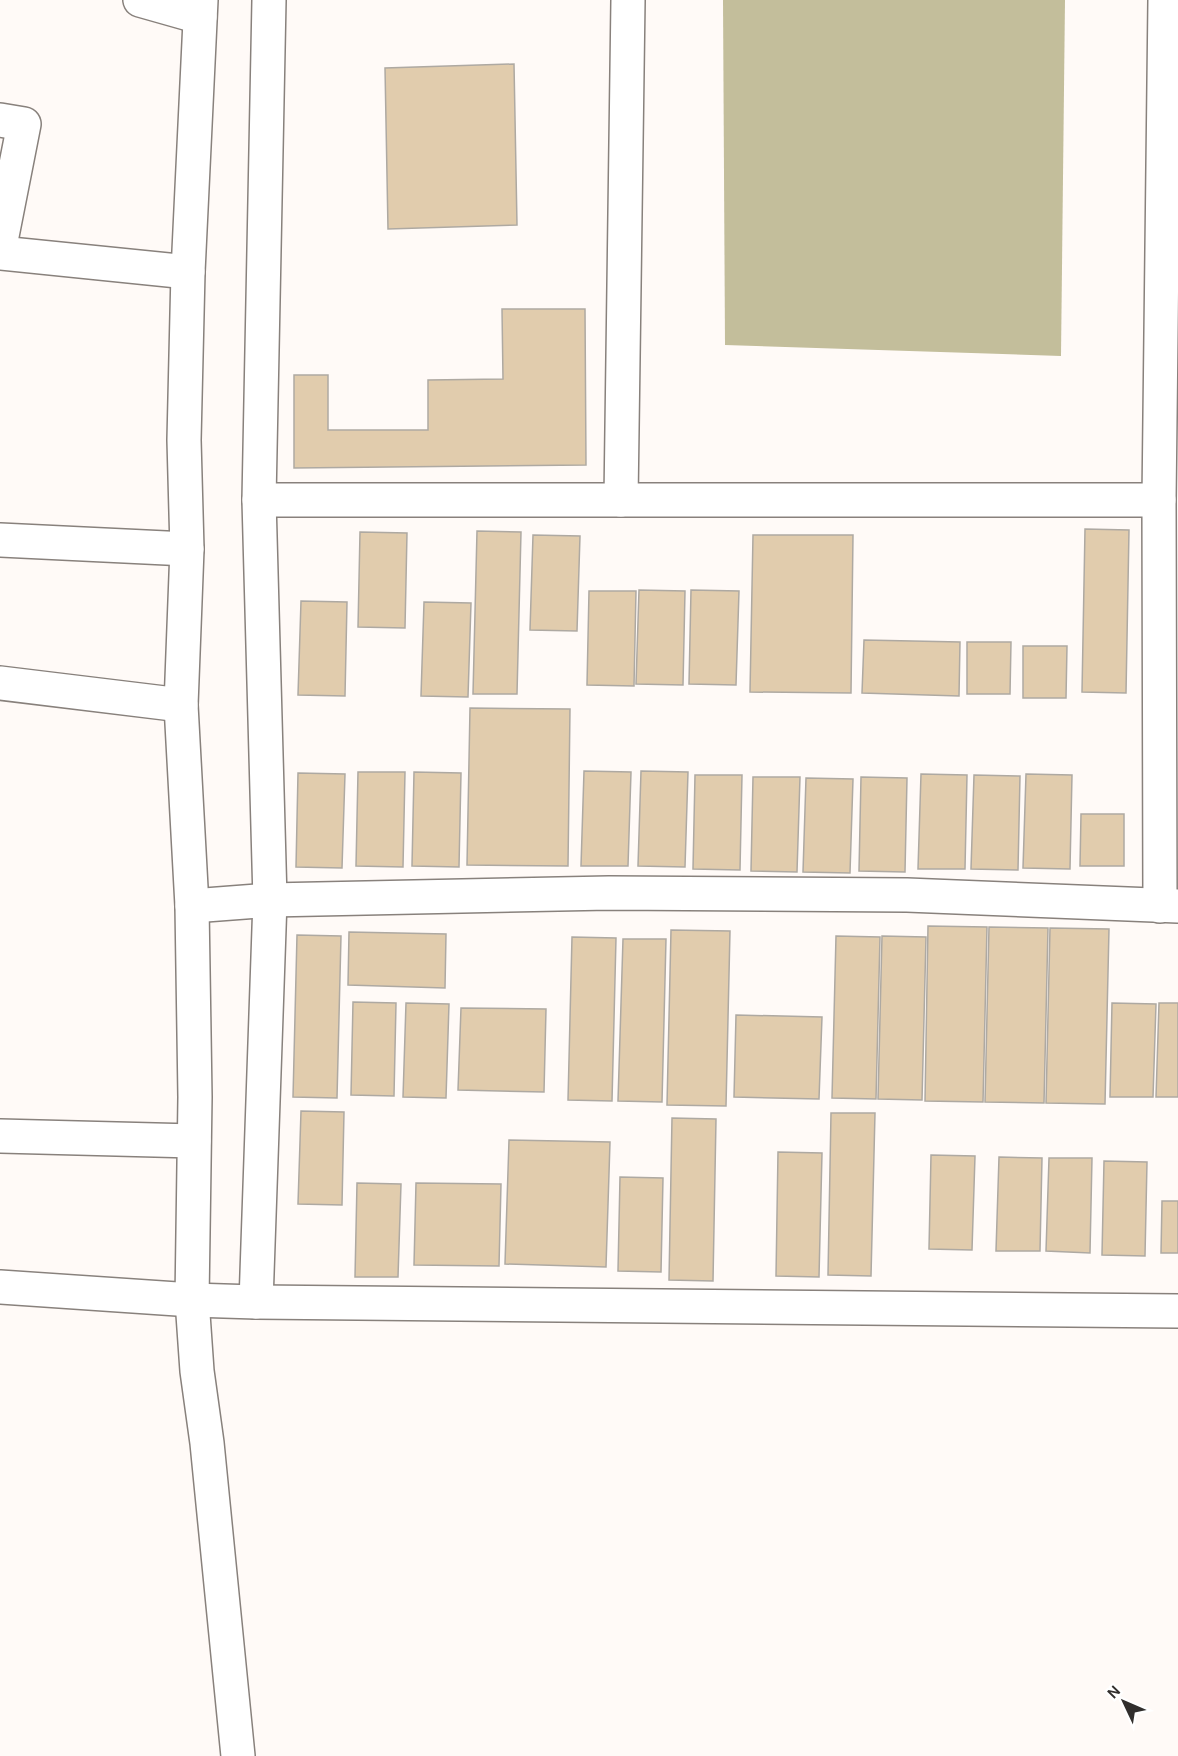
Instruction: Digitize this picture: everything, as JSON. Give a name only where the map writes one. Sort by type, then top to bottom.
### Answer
[{"type":"street","points":[[140,0],[201,9],[188,272],[184,440],[187,549],[181,705],[192,906],[194,1142],[192,1300],[197,1371],[207,1443],[238,1756]]},
{"type":"street","points":[[256,1302],[270,900],[259,500],[269,0]]},
{"type":"street","points":[[621,500],[628,0]]},
{"type":"street","points":[[192,906],[270,900],[609,893],[907,895],[1169,906],[1159,500],[1165,0]]},
{"type":"street","points":[[0,120],[24,124],[0,246]]},
{"type":"street","points":[[0,253],[188,272]]},
{"type":"street","points":[[259,500],[1159,500]]},
{"type":"street","points":[[0,540],[187,549]]},
{"type":"street","points":[[0,682],[181,705]]},
{"type":"street","points":[[0,1136],[194,1142]]},
{"type":"street","points":[[0,1287],[256,1302],[1178,1311]]},
{"type":"shaded area","points":[[723,0],[1065,0],[1061,356],[725,345]]},
{"type":"building","points":[[514,64],[517,225],[388,229],[385,68]]},
{"type":"building","points":[[502,309],[585,309],[586,465],[294,468],[294,375],[328,375],[328,430],[428,430],[428,380],[503,379]]},
{"type":"building","points":[[1085,529],[1129,530],[1126,693],[1082,692]]},
{"type":"building","points":[[477,531],[521,532],[517,694],[473,694]]},
{"type":"building","points":[[360,532],[407,533],[405,628],[358,627]]},
{"type":"building","points":[[533,535],[580,536],[577,631],[530,630]]},
{"type":"building","points":[[753,535],[853,535],[851,693],[750,692]]},
{"type":"building","points":[[639,590],[685,591],[683,685],[636,684]]},
{"type":"building","points":[[691,590],[739,591],[736,685],[689,684]]},
{"type":"building","points":[[589,591],[636,591],[634,686],[587,685]]},
{"type":"building","points":[[301,601],[347,602],[345,696],[298,695]]},
{"type":"building","points":[[424,602],[471,603],[468,697],[421,696]]},
{"type":"building","points":[[864,640],[960,642],[959,696],[862,693]]},
{"type":"building","points":[[967,642],[1011,642],[1010,694],[967,694]]},
{"type":"building","points":[[1023,646],[1067,646],[1066,698],[1023,698]]},
{"type":"building","points":[[470,708],[570,709],[568,866],[467,865]]},
{"type":"building","points":[[584,771],[631,772],[628,866],[581,866]]},
{"type":"building","points":[[641,771],[688,772],[685,867],[638,866]]},
{"type":"building","points":[[358,772],[405,772],[403,867],[356,866]]},
{"type":"building","points":[[414,772],[461,773],[459,867],[412,866]]},
{"type":"building","points":[[298,773],[345,774],[342,868],[296,867]]},
{"type":"building","points":[[921,774],[967,775],[965,869],[918,869]]},
{"type":"building","points":[[1026,774],[1072,775],[1070,869],[1023,868]]},
{"type":"building","points":[[695,775],[742,775],[740,870],[693,869]]},
{"type":"building","points":[[974,775],[1020,776],[1018,870],[971,869]]},
{"type":"building","points":[[753,777],[800,777],[797,872],[751,871]]},
{"type":"building","points":[[861,777],[907,778],[905,872],[859,871]]},
{"type":"building","points":[[806,778],[853,779],[850,873],[803,872]]},
{"type":"building","points":[[1081,814],[1124,814],[1124,866],[1080,866]]},
{"type":"building","points":[[928,926],[987,927],[983,1102],[925,1101]]},
{"type":"building","points":[[989,927],[1048,928],[1044,1103],[985,1102]]},
{"type":"building","points":[[1050,928],[1109,929],[1105,1104],[1046,1103]]},
{"type":"building","points":[[671,930],[730,931],[726,1106],[667,1105]]},
{"type":"building","points":[[349,932],[446,934],[445,988],[348,985]]},
{"type":"building","points":[[297,935],[341,936],[337,1098],[293,1097]]},
{"type":"building","points":[[836,936],[880,937],[876,1099],[832,1098]]},
{"type":"building","points":[[882,936],[926,937],[922,1100],[878,1099]]},
{"type":"building","points":[[572,937],[616,938],[612,1101],[568,1100]]},
{"type":"building","points":[[623,939],[666,939],[662,1102],[618,1101]]},
{"type":"building","points":[[353,1002],[396,1003],[394,1096],[351,1095]]},
{"type":"building","points":[[406,1003],[449,1004],[446,1098],[403,1097]]},
{"type":"building","points":[[1112,1003],[1156,1004],[1153,1097],[1110,1097]]},
{"type":"building","points":[[1159,1003],[1178,1003],[1178,1097],[1156,1097]]},
{"type":"building","points":[[461,1008],[546,1009],[544,1092],[458,1090]]},
{"type":"building","points":[[736,1015],[822,1017],[819,1099],[734,1097]]},
{"type":"building","points":[[301,1111],[344,1112],[342,1205],[298,1204]]},
{"type":"building","points":[[831,1113],[875,1113],[871,1276],[828,1275]]},
{"type":"building","points":[[672,1118],[716,1119],[713,1281],[669,1280]]},
{"type":"building","points":[[509,1140],[610,1142],[606,1267],[505,1264]]},
{"type":"building","points":[[778,1152],[822,1153],[819,1277],[776,1276]]},
{"type":"building","points":[[931,1155],[975,1156],[972,1250],[929,1249]]},
{"type":"building","points":[[999,1157],[1042,1158],[1040,1251],[996,1251]]},
{"type":"building","points":[[1049,1158],[1092,1158],[1090,1253],[1046,1251]]},
{"type":"building","points":[[1104,1161],[1147,1162],[1145,1256],[1102,1255]]},
{"type":"building","points":[[620,1177],[663,1178],[661,1272],[618,1271]]},
{"type":"building","points":[[357,1183],[401,1184],[398,1277],[355,1277]]},
{"type":"building","points":[[416,1183],[501,1184],[499,1266],[414,1265]]},
{"type":"building","points":[[1162,1201],[1178,1201],[1178,1253],[1161,1253]]}]
